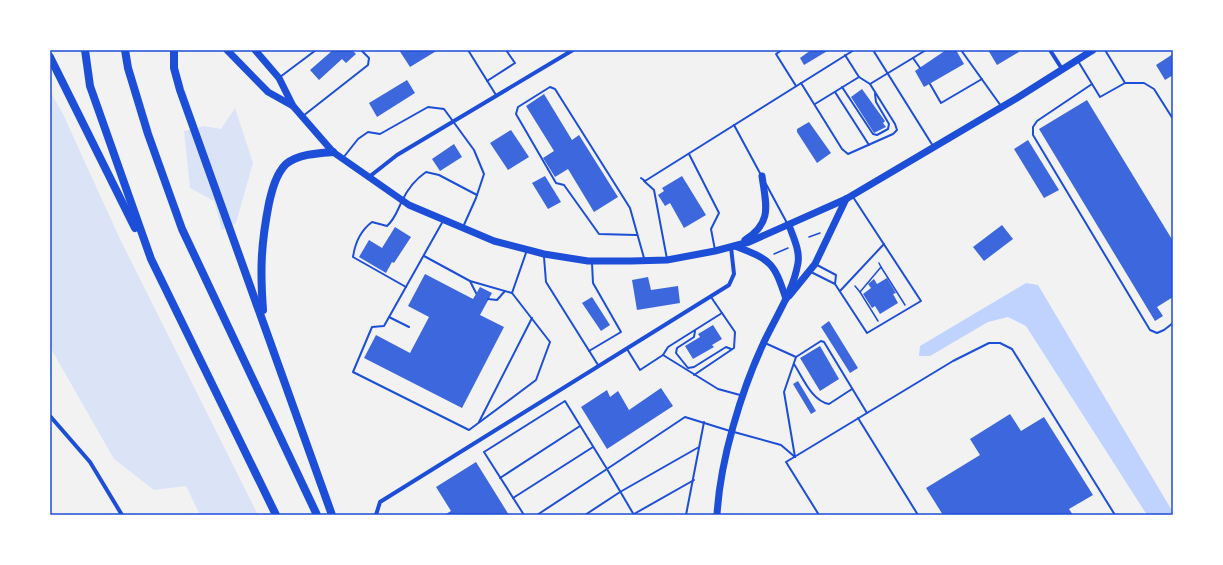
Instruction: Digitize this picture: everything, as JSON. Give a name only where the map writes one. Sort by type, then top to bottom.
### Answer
[{"type":"highway","points":[[84,50],[90,86],[151,259]]},
{"type":"highway","points":[[125,50],[128,68],[148,134],[182,229],[317,515]]},
{"type":"highway","points":[[174,50],[174,68],[180,90],[264,321],[332,515]]},
{"type":"highway","points":[[50,57],[276,515]]},
{"type":"highway","points":[[264,321],[261,249],[272,190],[279,174],[290,161],[308,155],[333,152]]},
{"type":"main road","points":[[227,50],[268,92],[293,106]]},
{"type":"main road","points":[[257,51],[279,78],[293,106],[333,152],[409,205],[494,241],[544,254],[592,261],[645,261],[667,260],[733,246],[789,225],[849,197],[1002,107],[1093,50]]},
{"type":"main road","points":[[733,246],[754,234],[764,222],[767,209],[762,176]]},
{"type":"main road","points":[[786,299],[811,271],[849,197]]},
{"type":"main road","points":[[717,515],[724,466],[743,396],[764,342],[786,299],[798,262],[797,250],[789,225]]},
{"type":"main road","points":[[733,246],[759,255],[768,261],[776,270],[786,299]]},
{"type":"street","points":[[369,177],[397,155],[573,50]]},
{"type":"street","points":[[1050,50],[1062,69]]},
{"type":"street","points":[[376,515],[380,502],[729,285],[734,274],[733,246]]},
{"type":"street","points":[[50,416],[90,462],[122,515]]},
{"type":"lane","points":[[279,78],[316,50]]},
{"type":"lane","points":[[302,117],[368,65],[369,58],[361,50]]},
{"type":"lane","points":[[468,50],[496,96]]},
{"type":"lane","points":[[487,81],[515,63],[506,50]]},
{"type":"lane","points":[[782,50],[776,54],[796,86]]},
{"type":"lane","points":[[644,181],[854,50]]},
{"type":"lane","points":[[874,50],[934,147]]},
{"type":"lane","points":[[870,84],[926,50]]},
{"type":"lane","points":[[962,50],[1002,107]]},
{"type":"lane","points":[[1104,50],[1125,83]]},
{"type":"lane","points":[[802,83],[842,149],[848,154],[893,134],[897,130],[895,124],[876,92],[870,84],[858,77],[845,55]]},
{"type":"lane","points":[[913,58],[920,68]]},
{"type":"lane","points":[[1077,60],[1100,97],[1125,83],[1144,84],[1154,89],[1173,119]]},
{"type":"lane","points":[[814,104],[858,77]]},
{"type":"lane","points":[[930,84],[941,103],[982,79]]},
{"type":"lane","points":[[1092,84],[1037,121],[1033,127],[1033,135],[1150,330],[1157,333],[1173,323]]},
{"type":"lane","points":[[636,234],[599,234],[564,185],[556,183],[516,114],[518,107],[550,87],[555,90],[630,208],[636,234],[645,261]]},
{"type":"lane","points":[[842,87],[873,134],[877,135],[882,134],[888,129],[889,124],[876,102],[876,92]]},
{"type":"lane","points":[[835,92],[869,145]]},
{"type":"lane","points":[[342,158],[358,139],[368,132],[380,134],[428,107],[444,109],[474,150],[484,174],[477,195],[462,228]]},
{"type":"lane","points":[[734,125],[789,225]]},
{"type":"lane","points":[[689,154],[719,213],[711,229],[715,251]]},
{"type":"lane","points":[[406,287],[353,257],[355,244],[366,227],[372,222],[387,226],[394,219],[402,200],[420,176],[426,172],[439,176],[477,195]]},
{"type":"lane","points":[[641,178],[654,190],[667,260]]},
{"type":"lane","points":[[811,271],[835,284],[868,333],[921,300],[885,243],[849,197]]},
{"type":"lane","points":[[423,256],[470,281],[512,293],[550,342],[536,380],[470,430],[353,372],[372,327],[384,326],[443,220]]},
{"type":"lane","points":[[840,291],[885,243]]},
{"type":"lane","points":[[512,293],[527,249]]},
{"type":"lane","points":[[544,254],[546,282],[599,366]]},
{"type":"lane","points":[[589,351],[621,332],[593,283],[592,261]]},
{"type":"lane","points":[[815,264],[836,275],[835,284]]},
{"type":"lane","points":[[470,281],[476,293]]},
{"type":"lane","points":[[488,299],[497,300],[505,291]]},
{"type":"lane","points":[[694,375],[734,348],[735,332],[711,296]]},
{"type":"lane","points":[[627,349],[640,370],[663,355],[668,347],[722,313]]},
{"type":"lane","points":[[389,317],[408,327]]},
{"type":"lane","points":[[478,423],[532,318]]},
{"type":"lane","points":[[696,330],[694,337],[678,348],[676,353],[688,368],[694,368],[726,347],[732,350]]},
{"type":"lane","points":[[795,457],[784,392],[796,357],[821,341],[824,342],[867,413]]},
{"type":"lane","points":[[764,342],[796,357]]},
{"type":"lane","points":[[819,515],[786,462],[953,361],[989,343],[1000,343],[1012,349],[1115,515]]},
{"type":"lane","points":[[663,355],[718,389],[743,396]]},
{"type":"lane","points":[[794,364],[816,398],[822,403],[829,404],[852,389]]},
{"type":"lane","points":[[524,515],[484,452],[565,401],[634,515],[694,480]]},
{"type":"lane","points":[[536,515],[685,417],[781,445],[795,457]]},
{"type":"lane","points":[[858,418],[918,515]]},
{"type":"lane","points":[[686,515],[694,480],[704,422]]},
{"type":"lane","points":[[500,478],[580,426]]},
{"type":"lane","points":[[513,498],[593,447]]},
{"type":"lane","points":[[585,515],[620,492],[700,447]]},
{"type":"path","points":[[809,237],[813,237],[813,234]]},
{"type":"path","points":[[774,254],[788,248]]},
{"type":"path","points":[[878,263],[908,309]]},
{"type":"path","points":[[860,292],[881,267]]},
{"type":"path","points":[[855,286],[881,324]]},
{"type":"shaded area","points":[[50,91],[63,114],[120,239],[258,515],[200,515],[186,486],[154,490],[114,459],[50,347]]},
{"type":"shaded area","points":[[235,108],[253,163],[236,223],[222,230],[214,201],[190,188],[184,131],[204,126],[221,129]]},
{"type":"water","points":[[1026,283],[1038,285],[1171,509],[1173,515],[1147,515],[1026,326],[1008,317],[988,322],[930,356],[919,356],[920,346]]},
{"type":"building","points":[[333,50],[352,50],[356,54],[346,63],[342,59],[319,80],[310,70]]},
{"type":"building","points":[[399,50],[438,50],[410,67]]},
{"type":"building","points":[[811,50],[829,50],[804,65],[800,58]]},
{"type":"building","points":[[946,50],[956,50],[964,64],[924,87],[915,71]]},
{"type":"building","points":[[988,50],[1018,50],[1019,52],[997,65]]},
{"type":"building","points":[[1173,54],[1173,75],[1165,80],[1156,65]]},
{"type":"building","points":[[407,80],[415,93],[377,117],[369,103]]},
{"type":"building","points":[[862,89],[885,121],[883,123],[886,127],[874,133],[851,97]]},
{"type":"building","points":[[544,94],[572,140],[579,135],[618,197],[594,212],[568,169],[555,177],[543,158],[554,151],[526,106]]},
{"type":"building","points":[[1087,100],[1173,241],[1173,297],[1157,307],[1163,316],[1155,321],[1039,129]]},
{"type":"building","points":[[809,122],[831,153],[817,163],[797,132],[797,129]]},
{"type":"building","points":[[511,130],[529,157],[508,170],[490,143]]},
{"type":"building","points":[[1028,140],[1059,190],[1044,198],[1014,149]]},
{"type":"building","points":[[454,144],[462,157],[440,171],[432,159]]},
{"type":"building","points":[[545,176],[561,202],[548,209],[532,183]]},
{"type":"building","points":[[682,176],[706,215],[684,228],[670,203],[665,206],[658,195],[664,191],[662,188]]},
{"type":"building","points":[[1002,225],[1013,239],[984,261],[973,247]]},
{"type":"building","points":[[395,227],[411,237],[394,263],[392,262],[386,273],[359,257],[369,240],[382,248]]},
{"type":"building","points":[[425,274],[473,299],[480,287],[492,293],[480,315],[504,327],[462,408],[364,358],[376,335],[410,353],[429,317],[408,306]]},
{"type":"building","points":[[648,277],[651,290],[678,286],[680,303],[637,310],[632,280]]},
{"type":"building","points":[[887,278],[896,293],[893,294],[898,303],[880,314],[875,306],[872,308],[863,294],[871,288],[868,284],[874,279],[877,284]]},
{"type":"building","points":[[592,297],[610,325],[601,331],[582,303]]},
{"type":"building","points":[[829,321],[858,368],[850,373],[821,327]]},
{"type":"building","points":[[713,325],[722,339],[712,345],[714,347],[693,359],[685,346],[700,337],[698,334]]},
{"type":"building","points":[[820,346],[839,379],[820,391],[800,358]]},
{"type":"building","points":[[798,381],[816,411],[811,414],[793,384]]},
{"type":"building","points":[[661,388],[673,406],[607,449],[581,407],[607,390],[610,397],[618,391],[629,410]]},
{"type":"building","points":[[1010,414],[1021,431],[1044,417],[1093,495],[1069,509],[1073,515],[943,515],[926,488],[980,455],[970,439]]},
{"type":"building","points":[[476,462],[509,515],[444,515],[451,511],[436,487]]}]
